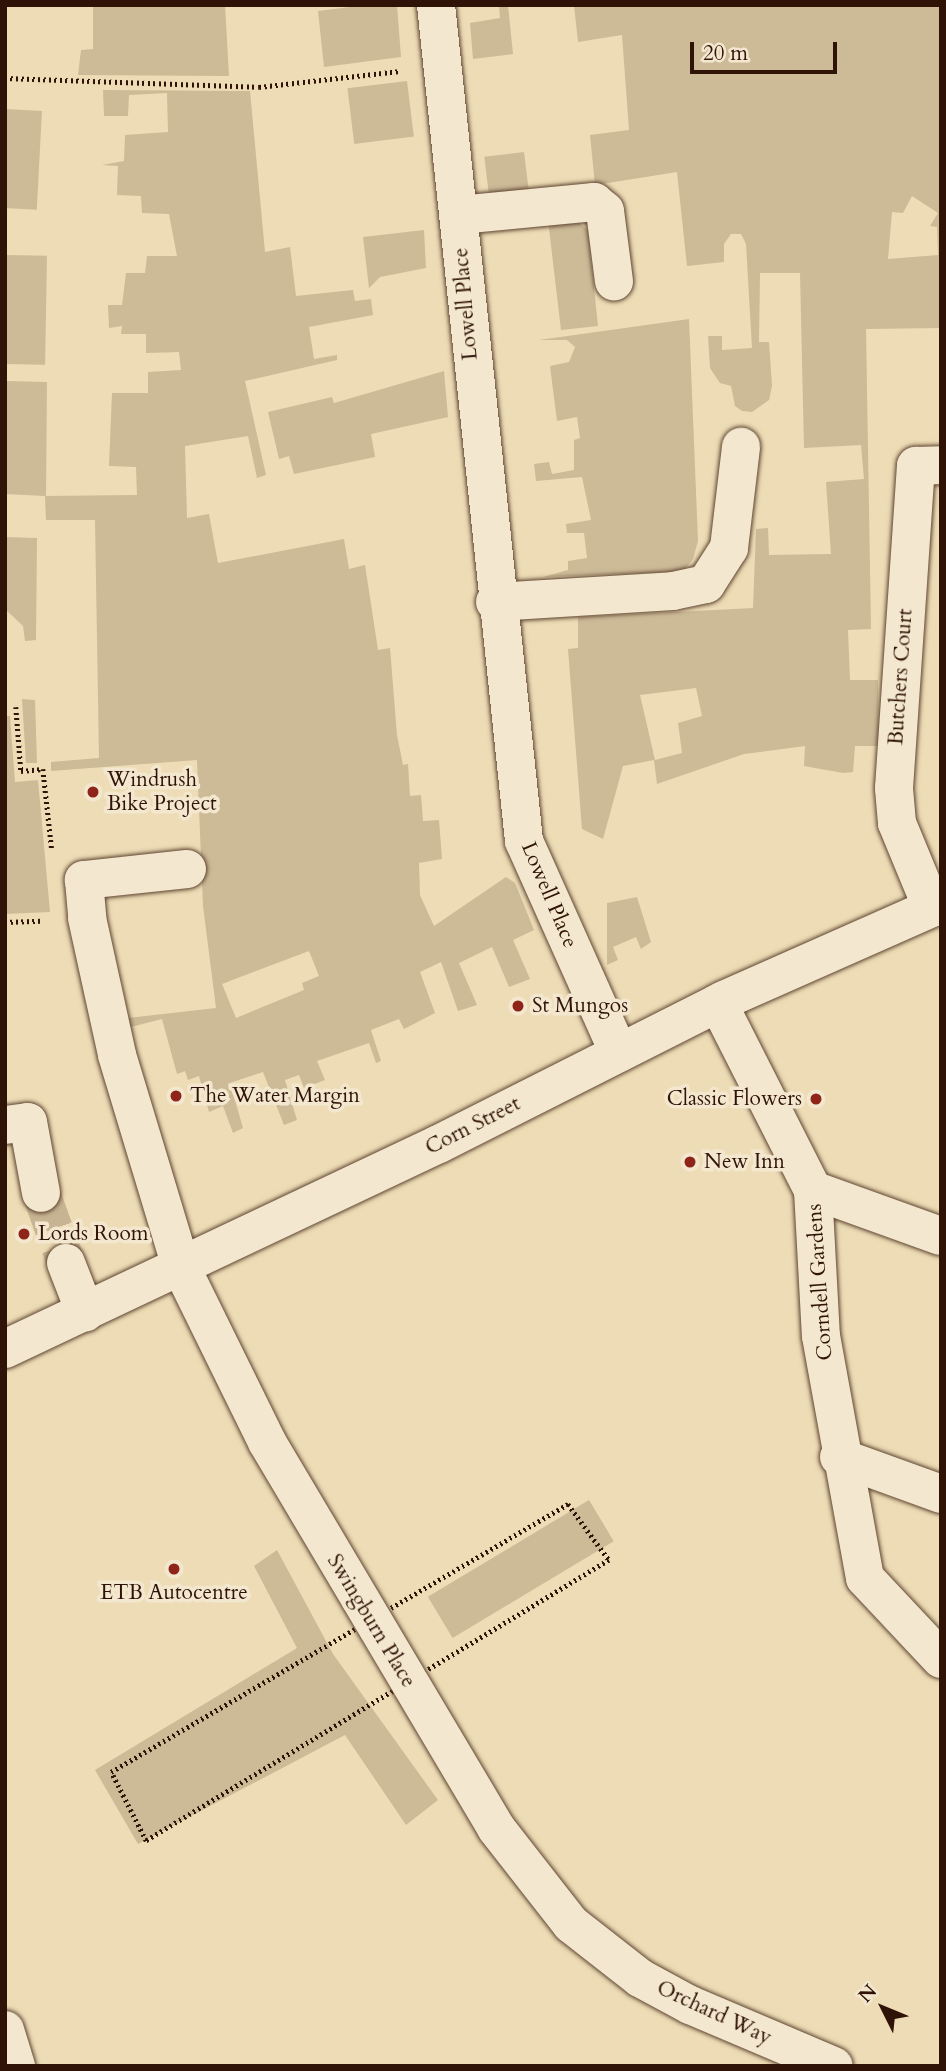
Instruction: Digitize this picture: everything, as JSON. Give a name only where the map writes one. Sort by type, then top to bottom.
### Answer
[{"type":"street","name":"Lowell Place","points":[[436,5],[459,215],[495,602],[524,841],[619,1053]]},
{"type":"street","points":[[459,215],[594,202],[605,211],[614,281]]},
{"type":"street","points":[[495,602],[692,590],[706,584],[729,548],[741,446]]},
{"type":"street","name":"Butchers Court","points":[[936,906],[897,822],[894,788],[916,466],[941,465]]},
{"type":"street","name":"Swingburn Place","points":[[187,869],[83,880],[88,928],[117,1055],[180,1267],[267,1442],[496,1829],[571,1924],[600,1948]]},
{"type":"street","name":"Corn Street","points":[[5,1349],[180,1267],[718,1003],[936,906]]},
{"type":"street","name":"Corndell Gardens","points":[[718,1003],[813,1191],[821,1336],[839,1457],[864,1578],[941,1659]]},
{"type":"street","points":[[5,1125],[28,1122],[41,1193]]},
{"type":"street","points":[[813,1191],[941,1236]]},
{"type":"street","points":[[66,1263],[85,1312]]},
{"type":"street","points":[[839,1457],[941,1494]]},
{"type":"street","name":"Orchard Way","points":[[600,1948],[690,2005],[834,2066]]},
{"type":"street","points":[[5,2030],[16,2066]]},
{"type":"path","points":[[5,78],[259,87],[405,71]]},
{"type":"path","points":[[16,707],[21,771],[43,769],[53,865]]},
{"type":"path","points":[[5,922],[46,921]]},
{"type":"shaded area","points":[[93,5],[225,5],[229,76],[78,75],[81,50],[93,49]]},
{"type":"shaded area","points":[[366,5],[397,5],[401,57],[324,67],[318,11]]},
{"type":"shaded area","points":[[499,5],[508,5],[513,54],[473,59],[470,23],[500,18]]},
{"type":"shaded area","points":[[574,5],[941,5],[941,328],[866,329],[871,629],[848,630],[850,680],[878,680],[879,746],[855,746],[853,772],[843,773],[804,766],[805,746],[744,754],[657,784],[654,760],[623,766],[603,839],[582,829],[568,649],[578,648],[578,617],[753,608],[756,529],[768,528],[769,555],[831,554],[826,482],[864,479],[861,445],[804,448],[800,273],[760,273],[759,342],[769,342],[772,386],[769,400],[752,412],[742,411],[735,406],[731,386],[720,383],[710,368],[708,336],[722,336],[722,350],[752,348],[746,244],[741,234],[731,234],[724,244],[724,262],[687,266],[677,172],[595,185],[590,135],[629,130],[622,35],[578,42]],"holes":[[[912,196],[938,213],[930,226],[937,227],[938,255],[888,259],[892,212],[903,213]],[[696,688],[702,716],[678,723],[682,753],[655,760],[640,695]]]},
{"type":"shaded area","points":[[407,81],[414,137],[354,144],[347,88]]},
{"type":"shaded area","points":[[103,90],[250,91],[265,252],[290,247],[296,296],[353,290],[355,301],[371,299],[373,315],[309,327],[314,359],[337,355],[337,360],[245,381],[266,475],[257,478],[248,436],[185,446],[187,518],[209,514],[218,563],[344,539],[349,569],[365,565],[378,650],[390,648],[397,735],[403,765],[408,764],[410,796],[421,795],[423,821],[439,820],[442,859],[419,863],[420,895],[434,926],[506,877],[515,883],[534,930],[513,940],[530,979],[509,987],[492,947],[459,963],[477,1005],[458,1011],[441,962],[420,972],[435,1013],[404,1029],[399,1019],[371,1030],[381,1061],[376,1063],[369,1043],[317,1061],[325,1080],[304,1088],[299,1075],[285,1080],[297,1120],[284,1125],[263,1072],[230,1083],[243,1128],[233,1133],[223,1106],[209,1112],[199,1076],[188,1080],[185,1071],[177,1074],[162,1019],[127,1028],[119,1019],[216,1008],[203,906],[197,760],[51,771],[51,762],[99,758],[95,520],[46,520],[45,496],[5,494],[5,381],[47,382],[46,496],[137,495],[136,467],[109,466],[112,393],[148,393],[148,372],[181,370],[179,352],[146,353],[146,334],[121,334],[122,326],[109,328],[108,305],[122,305],[126,273],[145,273],[147,256],[177,256],[169,214],[142,213],[141,196],[117,195],[118,166],[102,165],[124,161],[125,135],[168,132],[167,93],[129,95],[128,116],[104,116]],"holes":[[[309,951],[319,976],[302,983],[304,990],[236,1018],[222,984]]]},
{"type":"shaded area","points":[[5,109],[42,111],[37,210],[5,208]]},
{"type":"shaded area","points":[[524,152],[529,193],[489,198],[484,157]]},
{"type":"shaded area","points":[[572,218],[588,230],[598,326],[561,330],[548,220]]},
{"type":"shaded area","points":[[424,230],[426,268],[380,277],[369,288],[363,237]]},
{"type":"shaded area","points":[[5,255],[47,256],[45,365],[5,364]]},
{"type":"shaded area","points":[[689,319],[698,541],[693,559],[685,569],[671,572],[543,577],[568,570],[568,561],[587,558],[584,533],[567,533],[566,524],[591,520],[582,477],[536,481],[534,464],[549,462],[552,474],[574,470],[574,440],[580,438],[577,417],[557,421],[550,366],[569,362],[575,347],[567,340],[539,340]]},
{"type":"shaded area","points":[[444,371],[448,417],[371,434],[375,457],[294,474],[289,456],[279,459],[268,412],[332,397],[334,403]]},
{"type":"shaded area","points":[[5,537],[37,538],[36,640],[25,641],[23,626],[5,609]]},
{"type":"shaded area","points":[[22,699],[35,700],[37,763],[26,763]]},
{"type":"shaded area","points":[[5,716],[10,716],[15,782],[38,780],[50,912],[5,914]]},
{"type":"shaded area","points":[[637,897],[651,942],[641,949],[636,937],[613,947],[618,960],[607,965],[607,903]]},
{"type":"shaded area","points":[[589,1500],[614,1541],[453,1638],[428,1597]]},
{"type":"shaded area","points":[[277,1550],[333,1654],[438,1800],[406,1825],[345,1735],[138,1844],[95,1770],[297,1648],[254,1566]]},
{"type":"tunnel","points":[[41,1193],[66,1263]]},
{"type":"place","name":"Windrush Bike Project","points":[[93,792]]},
{"type":"place","name":"St Mungos","points":[[518,1006]]},
{"type":"place","name":"The Water Margin","points":[[176,1096]]},
{"type":"place","name":"Classic Flowers","points":[[816,1099]]},
{"type":"place","name":"New Inn","points":[[690,1162]]},
{"type":"place","name":"Lords Room","points":[[24,1234]]},
{"type":"place","name":"ETB Autocentre","points":[[174,1569]]}]
